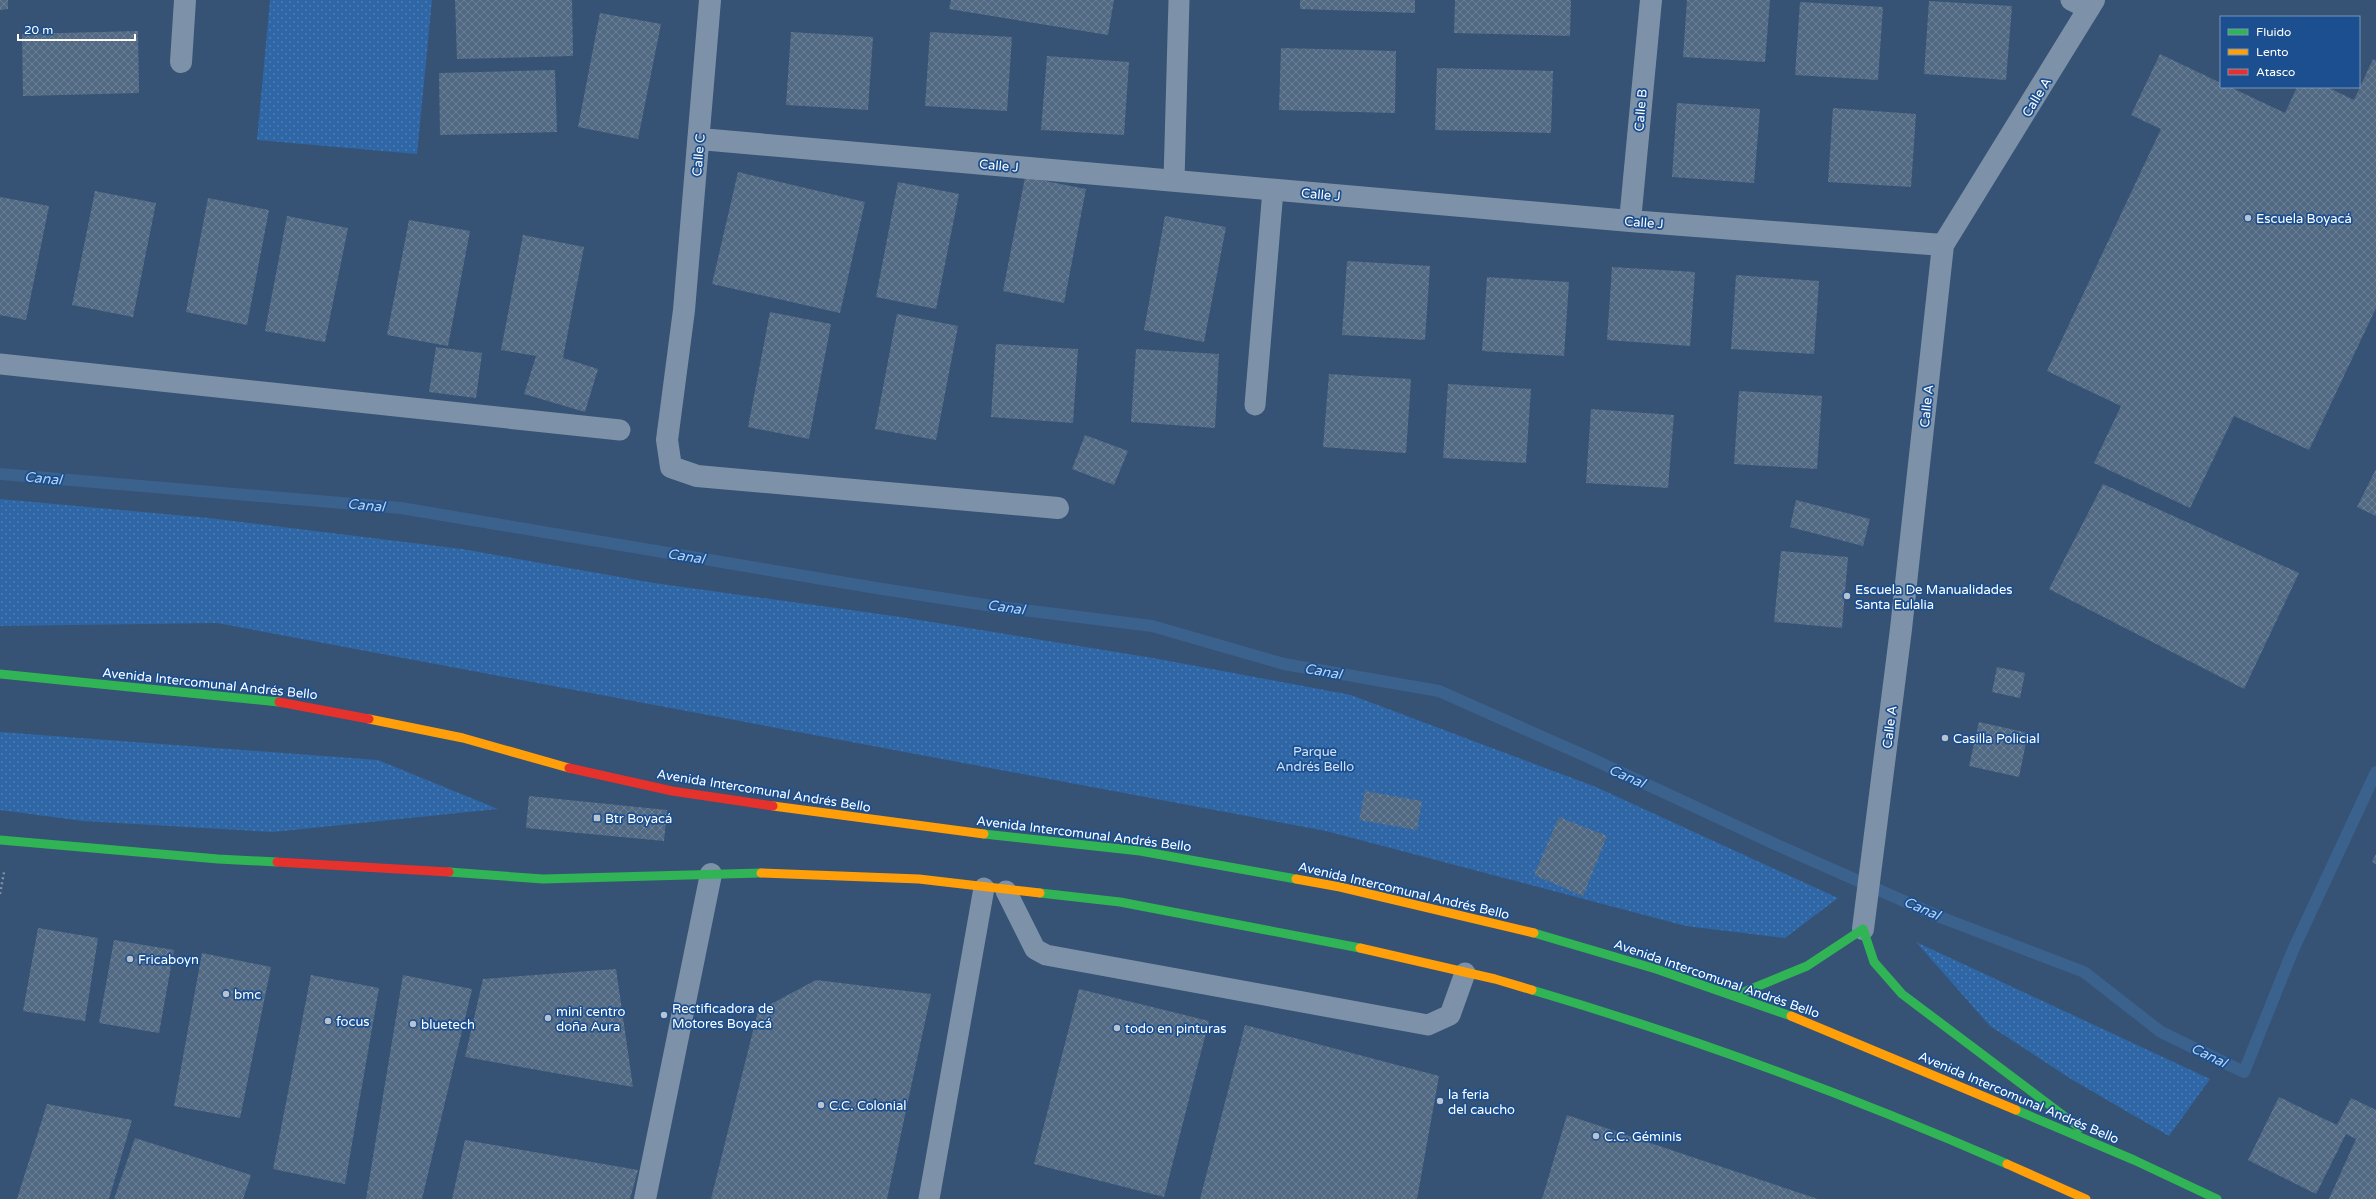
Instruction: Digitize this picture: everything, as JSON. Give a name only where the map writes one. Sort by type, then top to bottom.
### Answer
[{"type":"main road","points":[[0,665],[12,676]]},
{"type":"main road","name":"Avenida Intercomunal Andrés Bello","points":[[0,674],[290,703],[463,738],[553,764],[672,791],[840,816],[1026,839],[1140,851],[1340,887],[1543,934],[1656,969],[1816,1025],[2106,1148],[2217,1199]]},
{"type":"main road","points":[[0,840],[218,860],[353,866],[543,879],[711,874],[818,874],[919,879],[1006,891],[1120,902],[1320,939],[1522,986],[1635,1020],[1795,1076],[1913,1124],[2086,1199]]},
{"type":"main road","points":[[1734,996],[1807,966],[1864,927],[1874,962],[1902,994],[2106,1148]]},
{"type":"street","points":[[181,62],[185,0]]},
{"type":"street","name":"Calle C","points":[[710,0],[700,139],[684,310],[667,440],[671,467],[697,476],[1058,508]]},
{"type":"street","name":"Calle B","points":[[1630,221],[1651,0]]},
{"type":"street","name":"Calle A","points":[[1864,927],[1874,852],[1943,244],[2085,3]]},
{"type":"street","name":"Calle J","points":[[700,139],[1630,221],[1943,244]]},
{"type":"street","points":[[645,1199],[711,874]]},
{"type":"lane","points":[[1174,180],[1179,0]]},
{"type":"lane","points":[[1255,405],[1273,190]]},
{"type":"lane","points":[[0,364],[620,430]]},
{"type":"lane","points":[[929,1199],[984,888]]},
{"type":"lane","points":[[1006,891],[1035,949],[1046,955],[1428,1025],[1450,1015],[1465,973]]},
{"type":"green space","points":[[270,0],[432,0],[417,154],[257,140]]},
{"type":"green space","name":"Parque Andrés Bello","points":[[0,499],[209,518],[462,549],[654,583],[901,617],[1153,658],[1351,695],[1596,787],[1838,898],[1785,938],[1686,926],[1326,831],[217,623],[0,626]]},
{"type":"green space","points":[[0,732],[378,760],[498,809],[273,832],[83,821],[0,810]]},
{"type":"green space","points":[[1916,942],[2210,1079],[2169,1136],[2071,1079],[1990,1026]]},
{"type":"building","points":[[0,0],[8,0],[8,9],[0,10]]},
{"type":"building","points":[[455,0],[572,0],[573,56],[457,59]]},
{"type":"building","points":[[951,0],[1114,0],[1108,35],[949,9]]},
{"type":"building","points":[[1300,0],[1415,0],[1415,13],[1300,9]]},
{"type":"building","points":[[1455,0],[1571,0],[1570,36],[1454,33]]},
{"type":"building","points":[[1687,0],[1770,0],[1765,62],[1683,57]]},
{"type":"building","points":[[1929,1],[2012,6],[2006,80],[1924,74]]},
{"type":"building","points":[[1800,2],[1883,7],[1878,80],[1795,75]]},
{"type":"building","points":[[600,13],[661,24],[638,139],[578,127]]},
{"type":"building","points":[[138,31],[139,93],[23,96],[22,34]]},
{"type":"building","points":[[791,32],[873,37],[868,110],[786,105]]},
{"type":"building","points":[[930,32],[1012,37],[1007,111],[925,106]]},
{"type":"building","points":[[1281,48],[1396,51],[1395,113],[1279,110]]},
{"type":"building","name":"Escuela Boyacá","points":[[2160,54],[2220,83],[2220,88],[2232,88],[2285,113],[2297,88],[2329,88],[2354,100],[2373,59],[2376,60],[2376,308],[2309,450],[2234,416],[2190,508],[2094,463],[2121,406],[2047,371],[2161,129],[2131,115]]},
{"type":"building","points":[[1047,56],[1129,62],[1124,135],[1041,130]]},
{"type":"building","points":[[1437,68],[1553,71],[1551,133],[1435,130]]},
{"type":"building","points":[[555,70],[557,132],[440,135],[439,73]]},
{"type":"building","points":[[1677,103],[1760,109],[1754,183],[1672,177]]},
{"type":"building","points":[[1833,108],[1916,114],[1911,187],[1828,182]]},
{"type":"building","points":[[738,172],[865,202],[840,313],[712,284]]},
{"type":"building","points":[[1025,177],[1086,189],[1064,303],[1003,291]]},
{"type":"building","points":[[898,182],[959,194],[936,309],[876,297]]},
{"type":"building","points":[[95,191],[156,203],[133,317],[72,305]]},
{"type":"building","points":[[0,197],[49,206],[26,320],[0,315]]},
{"type":"building","points":[[208,198],[269,210],[247,325],[186,312]]},
{"type":"building","points":[[287,216],[348,228],[325,342],[265,331]]},
{"type":"building","points":[[1165,216],[1226,227],[1204,342],[1144,330]]},
{"type":"building","points":[[409,220],[470,231],[448,346],[387,335]]},
{"type":"building","points":[[523,235],[584,247],[563,358],[598,369],[585,412],[524,394],[536,356],[501,350]]},
{"type":"building","points":[[1347,261],[1430,266],[1425,340],[1342,335]]},
{"type":"building","points":[[1612,267],[1695,272],[1690,346],[1607,340]]},
{"type":"building","points":[[1736,275],[1819,281],[1814,354],[1731,349]]},
{"type":"building","points":[[1487,277],[1569,282],[1564,356],[1482,351]]},
{"type":"building","points":[[770,312],[831,324],[809,439],[748,427]]},
{"type":"building","points":[[897,314],[958,326],[936,440],[875,429]]},
{"type":"building","points":[[996,344],[1078,349],[1073,423],[991,417]]},
{"type":"building","points":[[436,347],[482,353],[476,398],[429,392]]},
{"type":"building","points":[[1136,349],[1219,354],[1215,428],[1131,422]]},
{"type":"building","points":[[1329,374],[1411,379],[1406,453],[1323,447]]},
{"type":"building","points":[[1448,384],[1531,389],[1526,463],[1443,458]]},
{"type":"building","points":[[1739,391],[1822,396],[1817,469],[1734,464]]},
{"type":"building","points":[[1591,409],[1674,415],[1668,488],[1586,483]]},
{"type":"building","points":[[1085,435],[1128,451],[1114,485],[1072,469]]},
{"type":"building","points":[[2376,469],[2376,516],[2357,507]]},
{"type":"building","points":[[2103,484],[2299,573],[2244,689],[2049,589]]},
{"type":"building","points":[[1796,500],[1870,519],[1863,546],[1790,527]]},
{"type":"building","points":[[1781,551],[1848,557],[1842,628],[1774,622]]},
{"type":"building","points":[[1997,667],[2025,673],[2020,698],[1992,692]]},
{"type":"building","name":"Casilla Policial","points":[[1979,722],[2028,733],[2019,777],[1969,766]]},
{"type":"building","points":[[1365,791],[1422,801],[1417,830],[1359,820]]},
{"type":"building","points":[[529,796],[667,810],[664,841],[526,828]]},
{"type":"building","points":[[1559,817],[1607,836],[1583,896],[1534,875]]},
{"type":"building","points":[[2376,854],[2376,864],[2372,862]]},
{"type":"building","points":[[38,928],[98,938],[85,1021],[23,1011]]},
{"type":"building","points":[[114,940],[174,950],[159,1033],[99,1023]]},
{"type":"building","points":[[202,953],[271,967],[240,1118],[174,1106]]},
{"type":"building","name":"mini centro doña Aura","points":[[616,969],[633,1087],[465,1057],[483,979]]},
{"type":"building","points":[[311,975],[379,988],[345,1184],[273,1169]]},
{"type":"building","points":[[403,975],[472,989],[422,1199],[366,1199]]},
{"type":"building","name":"C.C. Colonial","points":[[816,980],[931,994],[887,1199],[711,1199],[758,1011]]},
{"type":"building","points":[[1079,989],[1209,1021],[1164,1197],[1034,1164]]},
{"type":"building","points":[[1245,1025],[1439,1076],[1417,1199],[1200,1199]]},
{"type":"building","points":[[2279,1097],[2337,1125],[2351,1098],[2376,1110],[2376,1199],[2329,1199],[2356,1139],[2346,1134],[2316,1194],[2248,1160]]},
{"type":"building","points":[[47,1104],[132,1120],[109,1199],[17,1199]]},
{"type":"building","name":"C.C. Géminis","points":[[1567,1115],[1695,1158],[1818,1199],[1542,1199]]},
{"type":"building","points":[[135,1138],[251,1175],[243,1199],[114,1199]]},
{"type":"building","points":[[465,1140],[638,1170],[630,1199],[452,1199]]},
{"type":"waterway","name":"Canal","points":[[0,474],[401,508],[876,588],[999,607],[1152,626],[1284,664],[1439,691],[1590,758],[1777,845],[1940,917],[2084,972],[2161,1032],[2244,1072],[2293,950],[2376,772]]},
{"type":"traffic: fast","points":[[0,674],[279,702]]},
{"type":"traffic: fast","points":[[984,834],[1140,851],[1296,879]]},
{"type":"traffic: fast","points":[[0,840],[218,859],[277,862]]},
{"type":"traffic: fast","points":[[449,872],[543,879],[761,873]]},
{"type":"traffic: fast","points":[[1040,893],[1120,902],[1360,948]]},
{"type":"traffic: fast","points":[[1734,996],[1807,966],[1863,929],[1874,962],[1902,994],[2080,1128]]},
{"type":"traffic: fast","points":[[1534,933],[1656,969],[1791,1016]]},
{"type":"traffic: fast","points":[[1532,990],[1593,1008],[1713,1048],[1890,1115],[2007,1164]]},
{"type":"traffic: fast","points":[[2016,1110],[2134,1160],[2217,1199]]},
{"type":"traffic: slow","points":[[369,719],[463,738],[569,768]]},
{"type":"traffic: slow","points":[[773,806],[984,834]]},
{"type":"traffic: slow","points":[[761,873],[919,879],[1040,893]]},
{"type":"traffic: slow","points":[[1296,879],[1340,887],[1534,933]]},
{"type":"traffic: slow","points":[[1360,948],[1495,979],[1532,990]]},
{"type":"traffic: slow","points":[[1791,1016],[2016,1110]]},
{"type":"traffic: slow","points":[[2007,1164],[2086,1199]]},
{"type":"traffic: jam","points":[[279,702],[369,719]]},
{"type":"traffic: jam","points":[[569,768],[672,791],[773,806]]},
{"type":"traffic: jam","points":[[277,862],[449,872]]},
{"type":"place","name":"Escuela Boyacá","points":[[2248,218]]},
{"type":"place","name":"Escuela De Manualidades Santa Eulalia","points":[[1847,596]]},
{"type":"place","name":"Casilla Policial","points":[[1945,738]]},
{"type":"place","name":"Btr Boyacá","points":[[597,818]]},
{"type":"place","name":"Fricaboyn","points":[[130,959]]},
{"type":"place","name":"bmc","points":[[226,994]]},
{"type":"place","name":"Rectificadora de Motores Boyacá","points":[[664,1015]]},
{"type":"place","name":"mini centro doña Aura","points":[[548,1018]]},
{"type":"place","name":"focus","points":[[328,1021]]},
{"type":"place","name":"bluetech","points":[[413,1024]]},
{"type":"place","name":"todo en pinturas","points":[[1117,1028]]},
{"type":"place","name":"la feria del caucho","points":[[1440,1101]]},
{"type":"place","name":"C.C. Colonial","points":[[821,1105]]},
{"type":"place","name":"C.C. Géminis","points":[[1596,1136]]}]
